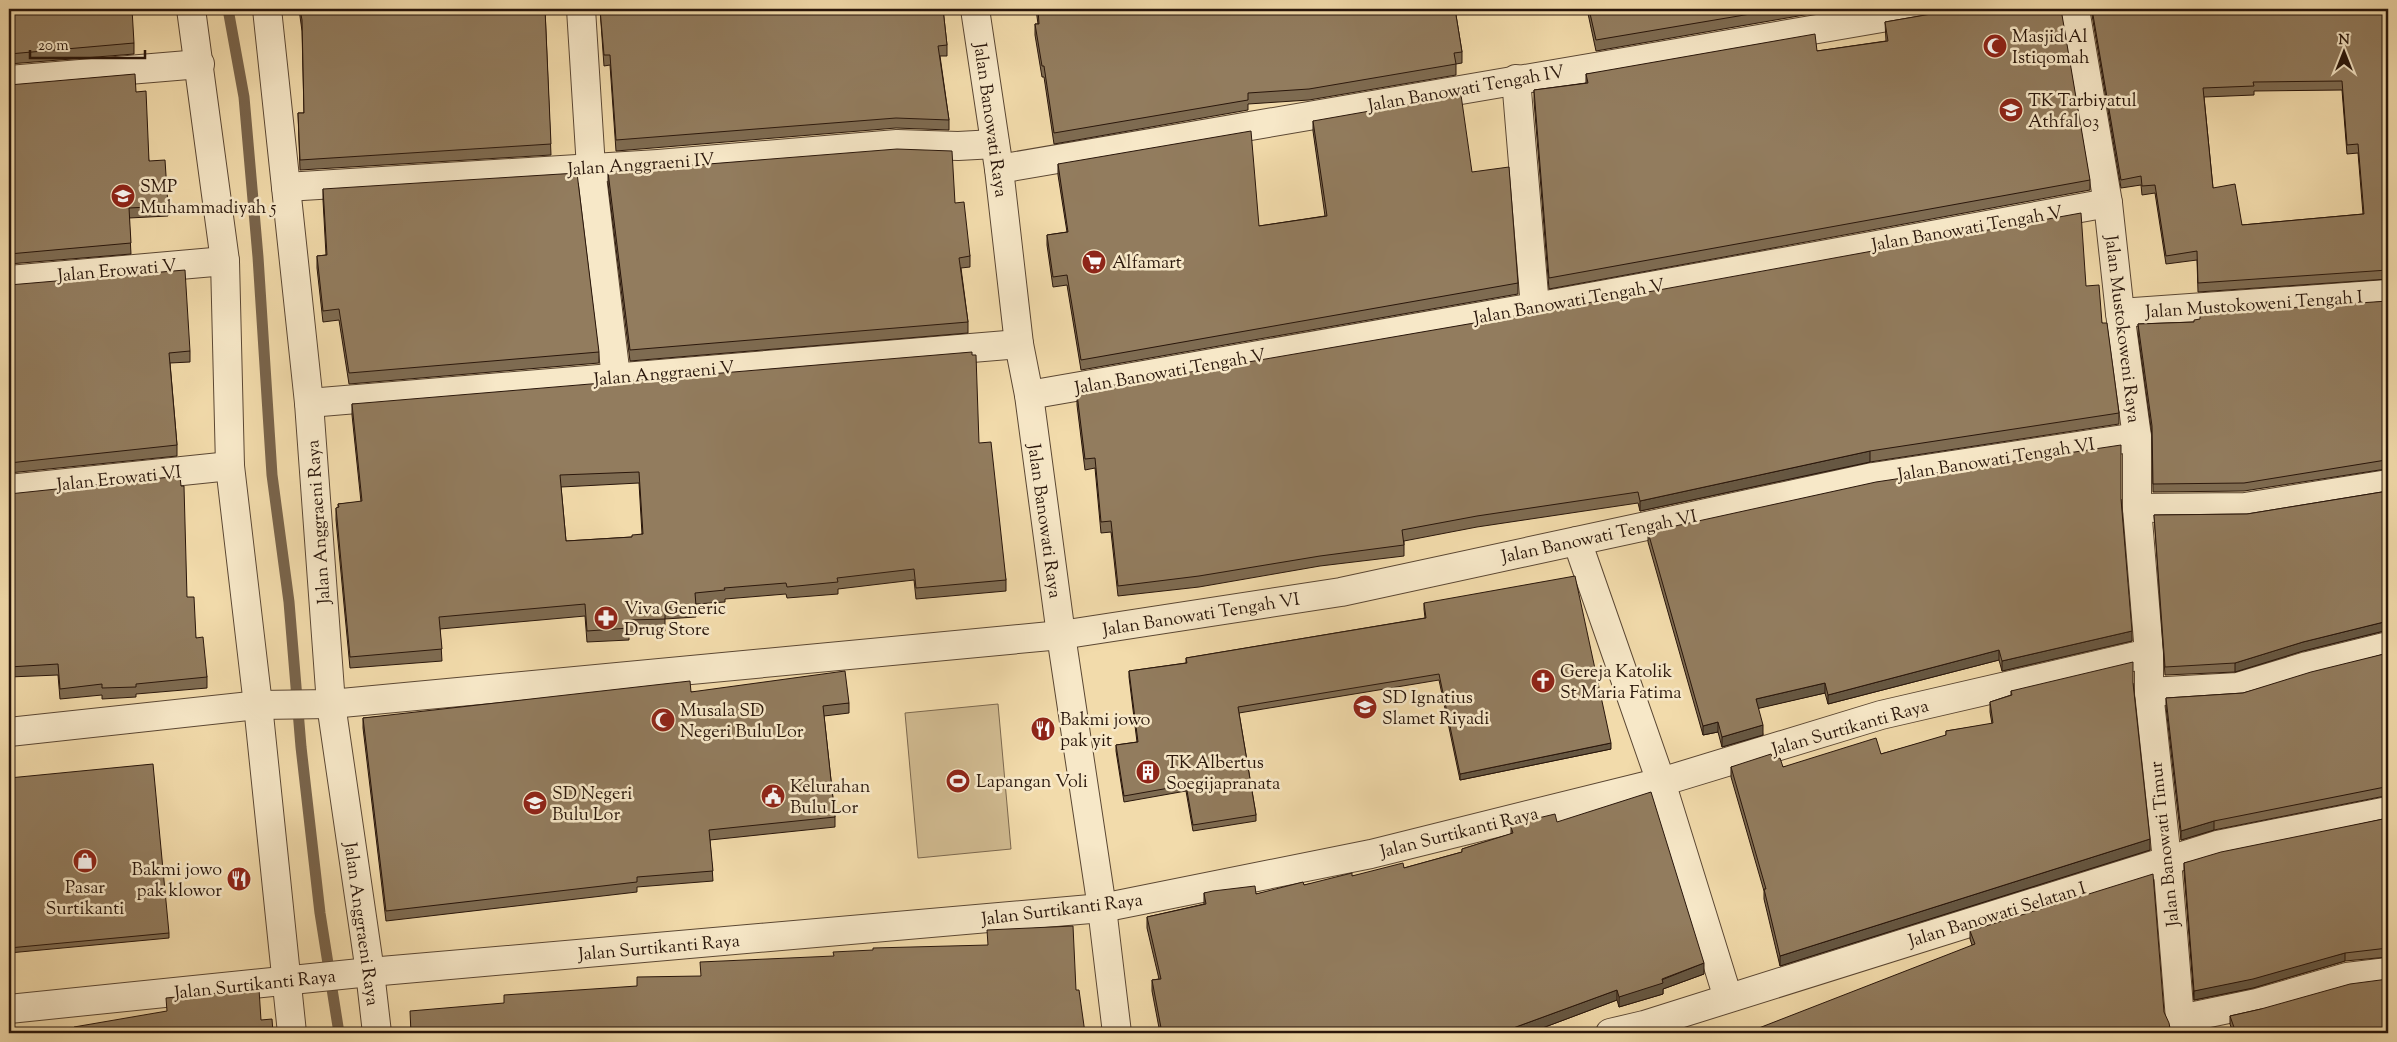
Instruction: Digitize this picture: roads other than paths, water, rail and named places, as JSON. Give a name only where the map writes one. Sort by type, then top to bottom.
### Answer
[{"type":"street","points":[[191,9],[200,64],[225,261],[230,466],[263,705],[292,981],[292,1033]]},
{"type":"street","name":"Jalan Anggraeni Raya","points":[[267,9],[309,403],[324,704],[364,973],[376,1033]]},
{"type":"street","points":[[580,9],[590,168],[616,377]]},
{"type":"street","name":"Jalan Banowati Raya","points":[[975,9],[997,156],[1019,344],[1029,396],[1060,636],[1102,908],[1118,1033]]},
{"type":"street","name":"Jalan Banowati Tengah IV","points":[[997,156],[1516,79],[1934,9]]},
{"type":"street","name":"Jalan Mustokoweni Raya","points":[[2075,9],[2108,203],[2120,313],[2137,437],[2137,508],[2149,652]]},
{"type":"street","points":[[9,80],[200,64]]},
{"type":"street","points":[[1516,79],[1535,308]]},
{"type":"street","name":"Jalan Anggraeni IV","points":[[286,187],[590,168],[897,144],[958,146],[997,156]]},
{"type":"street","name":"Jalan Banowati Tengah V","points":[[1029,396],[1535,308],[2108,203]]},
{"type":"street","name":"Jalan Erowati V","points":[[9,280],[225,261]]},
{"type":"street","name":"Jalan Mustokoweni Tengah I","points":[[2120,313],[2388,294]]},
{"type":"street","name":"Jalan Anggraeni V","points":[[309,403],[1019,344]]},
{"type":"street","name":"Jalan Banowati Tengah VI","points":[[1060,636],[1341,592],[1873,477],[2137,437]]},
{"type":"street","name":"Jalan Erowati VI","points":[[9,489],[230,466]]},
{"type":"street","points":[[2137,508],[2245,507],[2388,484]]},
{"type":"street","points":[[1577,541],[1661,782],[1728,998]]},
{"type":"street","points":[[9,732],[263,705],[324,704],[1060,636]]},
{"type":"street","points":[[2149,692],[2238,687],[2324,661],[2388,646]]},
{"type":"street","name":"Jalan Banowati Timur","points":[[2149,652],[2149,692],[2185,1026]]},
{"type":"street","name":"Jalan Surtikanti Raya","points":[[9,1010],[364,973],[1102,908],[1371,854],[1661,782],[1881,715],[2149,652]]},
{"type":"street","name":"Jalan Banowati Selatan I","points":[[1610,1033],[1677,1024],[1728,998],[2217,845],[2388,811]]},
{"type":"street","points":[[2185,1026],[2347,977],[2388,972]]},
{"type":"waterway","points":[[228,9],[244,97],[258,257],[272,475],[289,602],[301,747],[320,913],[339,1033]]},
{"type":"place","name":"Masjid Al Istiqomah","points":[[1995,46]]},
{"type":"place","name":"TK Tarbiyatul Athfal 03","points":[[2011,110]]},
{"type":"place","name":"SMP Muhammadiyah 5","points":[[123,196]]},
{"type":"place","name":"Alfamart","points":[[1094,262]]},
{"type":"place","name":"Viva Generic Drug Store","points":[[606,618]]},
{"type":"place","name":"Gereja Katolik St Maria Fatima","points":[[1543,681]]},
{"type":"place","name":"SD Ignatius Slamet Riyadi","points":[[1365,707]]},
{"type":"place","name":"Musala SD Negeri Bulu Lor","points":[[663,720]]},
{"type":"place","name":"Bakmi jowo pak yit","points":[[1043,729]]},
{"type":"place","name":"TK Albertus Soegijapranata","points":[[1148,772]]},
{"type":"place","name":"Lapangan Voli","points":[[958,781]]},
{"type":"place","name":"Kelurahan Bulu Lor","points":[[773,796]]},
{"type":"place","name":"SD Negeri Bulu Lor","points":[[535,803]]},
{"type":"place","name":"Pasar Surtikanti","points":[[85,861]]},
{"type":"place","name":"Bakmi jowo pak klowor","points":[[239,879]]}]
